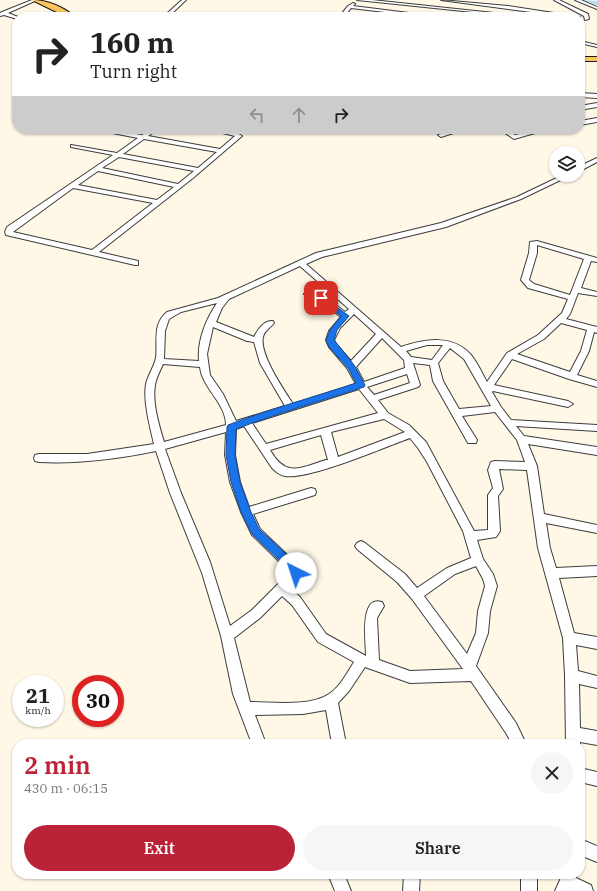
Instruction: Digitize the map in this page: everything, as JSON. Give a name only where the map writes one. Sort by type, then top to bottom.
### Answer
[{"type":"main road","points":[[40,0],[63,12]]},
{"type":"street","points":[[2,14],[40,0],[58,0]]},
{"type":"street","points":[[171,12],[184,0]]},
{"type":"street","points":[[346,12],[358,0],[482,12]]},
{"type":"street","points":[[444,0],[543,12]]},
{"type":"street","points":[[470,3],[476,0]]},
{"type":"street","points":[[556,0],[580,12]]},
{"type":"street","points":[[577,0],[597,8]]},
{"type":"street","points":[[508,7],[514,2]]},
{"type":"street","points":[[350,7],[392,12]]},
{"type":"street","points":[[0,8],[11,10]]},
{"type":"street","points":[[438,12],[441,8]]},
{"type":"street","points":[[2,14],[12,17]]},
{"type":"street","points":[[586,43],[597,42]]},
{"type":"street","points":[[586,43],[597,46]]},
{"type":"street","points":[[585,95],[597,96]]},
{"type":"street","points":[[585,107],[597,104]]},
{"type":"street","points":[[585,122],[597,120]]},
{"type":"street","points":[[122,134],[221,151]]},
{"type":"street","points":[[135,263],[8,232],[10,229],[148,134]]},
{"type":"street","points":[[92,253],[237,139],[238,135],[233,134]]},
{"type":"street","points":[[511,134],[514,136],[522,134]]},
{"type":"street","points":[[73,146],[198,170]]},
{"type":"street","points":[[585,166],[597,160]]},
{"type":"street","points":[[96,169],[178,186]]},
{"type":"street","points":[[257,739],[240,694],[227,636],[201,554],[173,490],[160,446],[150,389],[153,373],[159,361],[163,320],[171,313],[203,306],[226,297],[319,255],[443,225],[519,198],[553,182]]},
{"type":"street","points":[[72,186],[158,202]]},
{"type":"street","points":[[597,260],[537,243],[533,244],[533,253],[525,280],[526,283],[531,286],[574,294],[597,294]]},
{"type":"street","points":[[488,390],[494,376],[510,355],[541,337],[566,314],[588,258]]},
{"type":"street","points":[[301,263],[400,350],[408,359],[415,386],[372,399]]},
{"type":"street","points":[[308,294],[321,298],[345,316]]},
{"type":"street","points":[[226,297],[218,308],[206,331],[203,354],[205,375],[218,394],[231,420],[230,455],[235,482],[246,512],[256,532],[296,570],[295,575],[256,614],[227,636]]},
{"type":"street","points":[[354,309],[345,316],[334,330],[330,340],[332,345],[351,366],[361,385],[385,415],[412,433],[432,462],[470,536],[478,560],[489,578],[491,586],[484,611],[482,633],[471,671]]},
{"type":"street","points":[[560,320],[594,330],[572,377]]},
{"type":"street","points":[[211,323],[250,339],[258,340]]},
{"type":"street","points":[[270,323],[260,333],[258,340],[262,357],[279,391],[291,408]]},
{"type":"street","points":[[351,366],[381,334]]},
{"type":"street","points":[[400,350],[424,342],[434,341],[448,344],[462,351],[468,357],[488,390],[497,409],[521,439],[532,466],[544,548],[569,638],[572,676],[573,739],[597,738]]},
{"type":"street","points":[[448,344],[434,363],[438,382],[472,440]]},
{"type":"street","points":[[510,355],[572,377],[597,384]]},
{"type":"street","points":[[408,359],[434,363]]},
{"type":"street","points":[[159,361],[204,364]]},
{"type":"street","points":[[39,458],[55,460],[78,458],[134,452],[160,446],[231,427],[410,370]]},
{"type":"street","points":[[488,390],[568,404]]},
{"type":"street","points":[[456,413],[497,409]]},
{"type":"street","points":[[264,448],[325,430],[385,415]]},
{"type":"street","points":[[246,421],[275,466],[287,472],[293,472],[334,461],[412,433]]},
{"type":"street","points":[[507,423],[575,428],[597,428]]},
{"type":"street","points":[[325,430],[334,461]]},
{"type":"street","points":[[521,439],[597,451]]},
{"type":"street","points":[[470,536],[492,534],[494,532],[492,511],[493,495],[498,489],[493,470],[495,465],[532,466]]},
{"type":"street","points":[[246,512],[311,492]]},
{"type":"street","points":[[540,517],[597,529]]},
{"type":"street","points":[[361,546],[400,578],[416,595],[512,728],[517,739]]},
{"type":"street","points":[[416,595],[451,571],[478,560]]},
{"type":"street","points":[[552,573],[597,571]]},
{"type":"street","points":[[282,588],[296,601],[322,638],[368,663],[410,677],[432,678],[471,671]]},
{"type":"street","points":[[245,708],[318,706],[331,700],[368,663],[371,618],[378,606]]},
{"type":"street","points":[[569,638],[597,643]]},
{"type":"street","points":[[572,676],[597,682]]},
{"type":"street","points":[[331,700],[338,739]]},
{"type":"street","points":[[585,776],[597,779]]},
{"type":"street","points":[[585,849],[597,854]]},
{"type":"street","points":[[411,891],[412,879]]},
{"type":"street","points":[[529,879],[529,891]]},
{"type":"street","points":[[567,882],[585,891]]},
{"type":"waterway","points":[[588,0],[597,3]]},
{"type":"route","points":[[296,573],[296,570],[256,532],[246,512],[235,482],[230,455],[231,427],[268,413],[291,408],[361,385],[351,366],[332,345],[330,340],[334,330],[345,316],[321,298]]}]
